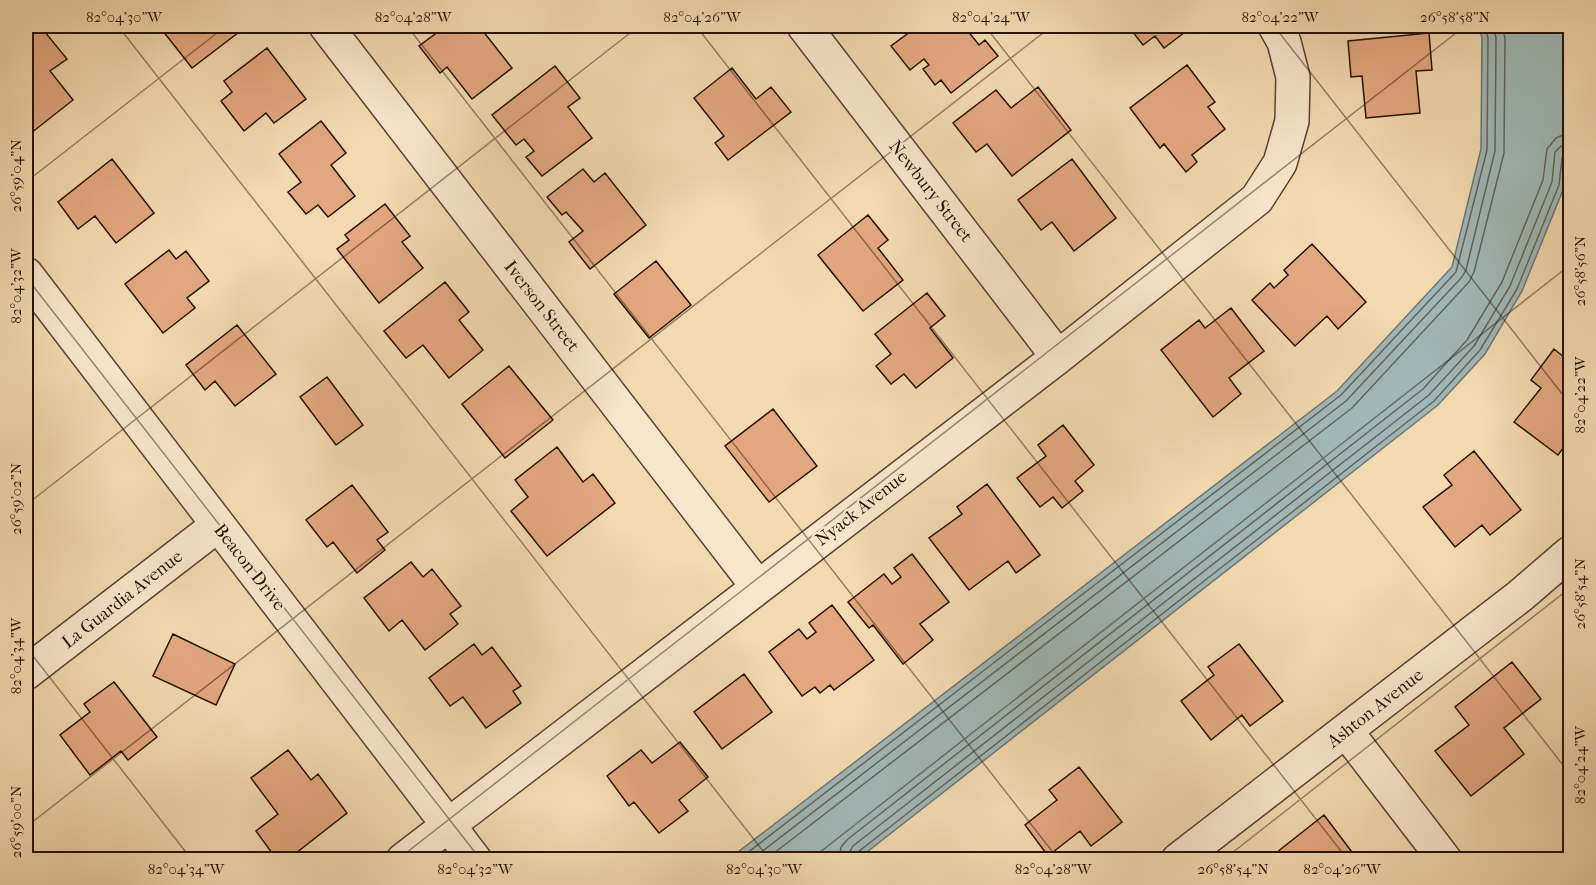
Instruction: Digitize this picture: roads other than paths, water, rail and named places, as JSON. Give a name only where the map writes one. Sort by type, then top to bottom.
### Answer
[{"type":"street","name":"Iverson Street","points":[[326,26],[758,587]]},
{"type":"street","name":"Newbury Street","points":[[804,26],[1058,357]]},
{"type":"street","name":"Nyack Avenue","points":[[403,860],[1058,357],[1257,200],[1280,163],[1292,121],[1293,77],[1284,42],[1275,26]]},
{"type":"street","name":"Beacon Drive","points":[[26,274],[475,860]]},
{"type":"street","name":"La Guardia Avenue","points":[[26,673],[218,525]]},
{"type":"street","name":"Ashton Avenue","points":[[1178,860],[1520,596],[1570,553]]},
{"type":"street","points":[[1346,730],[1444,860]]},
{"type":"water","points":[[1479,26],[1566,26],[1570,83],[1570,122],[1565,185],[1522,291],[1485,354],[1438,405],[858,859],[729,859],[1337,391],[1452,267],[1481,149],[1482,38]]}]
